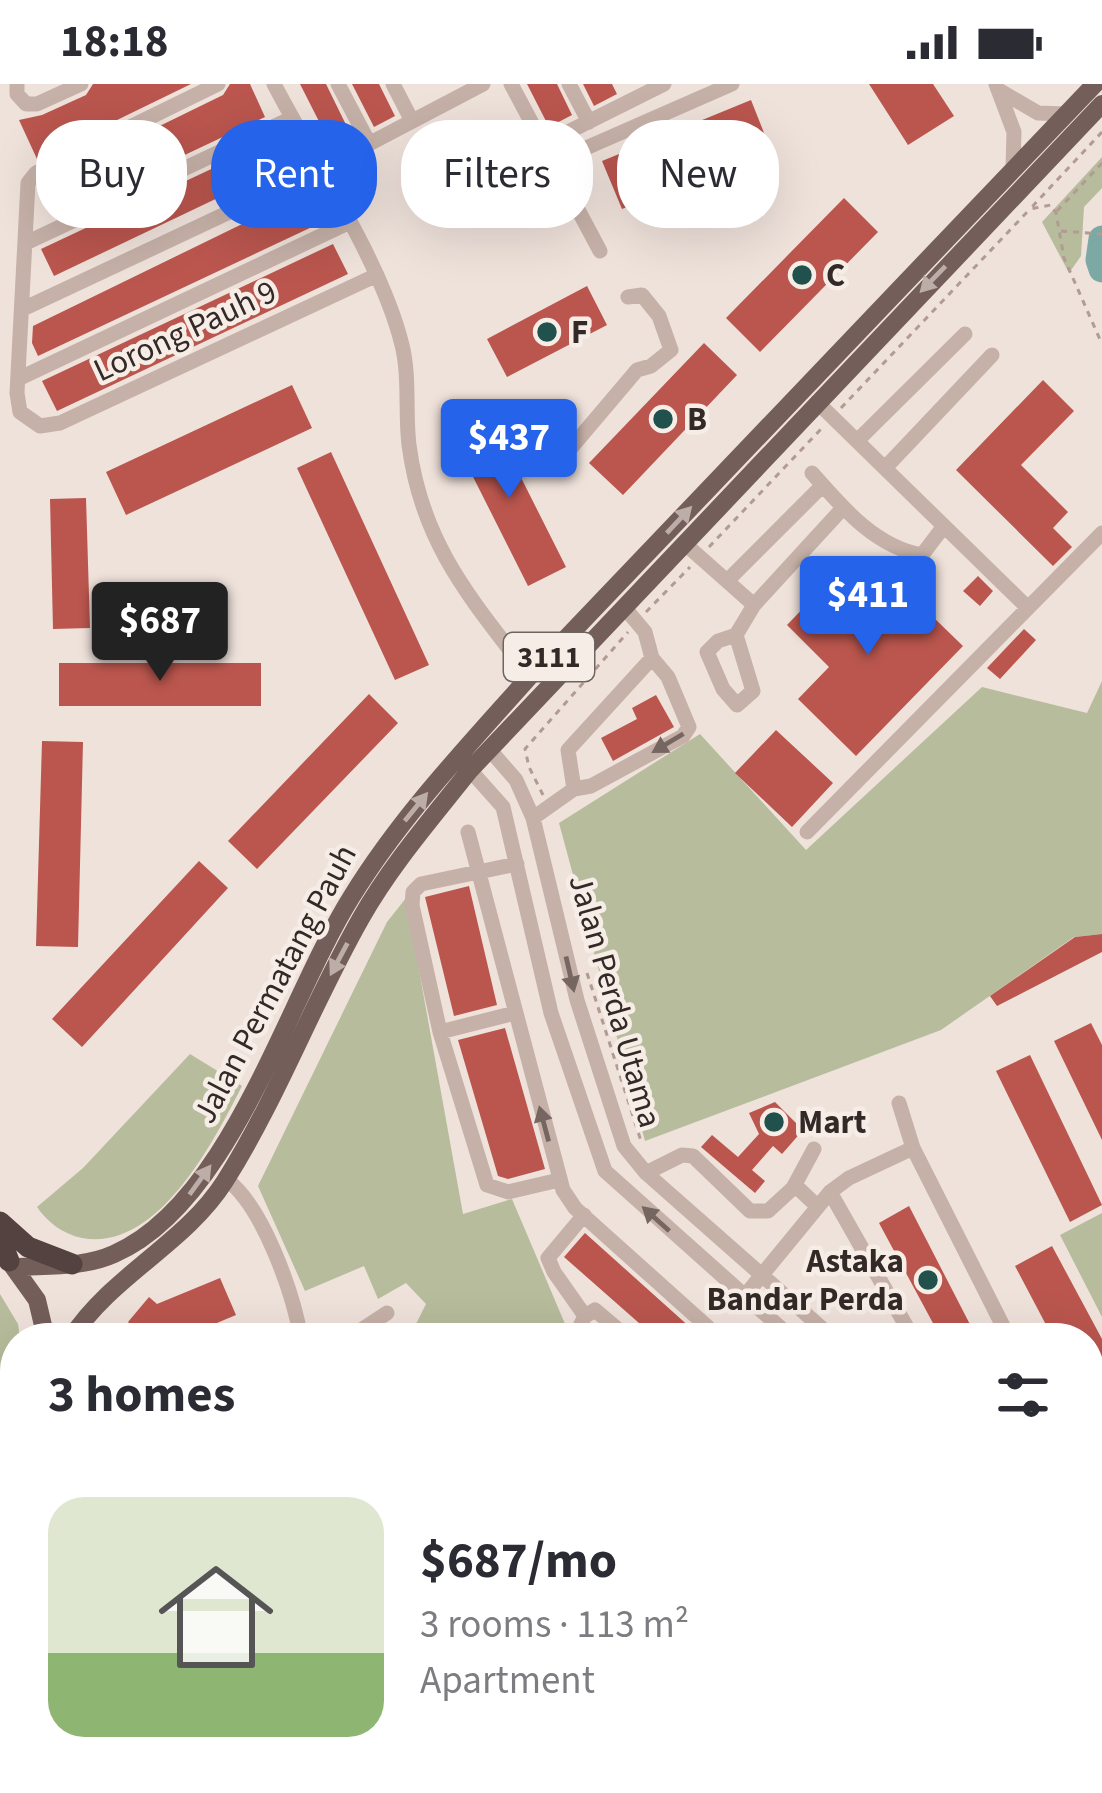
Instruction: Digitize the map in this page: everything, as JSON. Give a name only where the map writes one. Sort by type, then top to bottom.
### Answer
[{"type":"highway","points":[[0,1222],[28,1246],[71,1264]]},
{"type":"highway","points":[[0,1238],[8,1261]]},
{"type":"main road","name":"Jalan Permatang Pauh","points":[[8,1261],[71,1264],[112,1255],[150,1234],[199,1183],[243,1108],[339,917],[374,861],[442,774],[1095,84]]},
{"type":"main road","name":"Jalan Permatang Pauh","points":[[82,1323],[103,1296],[188,1224],[226,1179],[361,918],[470,770],[1102,104]]},
{"type":"main road","points":[[8,1261],[38,1300],[43,1323]]},
{"type":"street","points":[[17,84],[22,100],[37,104],[81,84]]},
{"type":"street","points":[[218,84],[36,173],[28,183],[18,379],[337,228]]},
{"type":"street","points":[[28,242],[292,118],[274,84]]},
{"type":"street","points":[[338,84],[357,120]]},
{"type":"street","points":[[393,84],[411,120]]},
{"type":"street","points":[[413,120],[458,90],[483,84]]},
{"type":"street","points":[[512,84],[531,120]]},
{"type":"street","points":[[569,84],[588,120]]},
{"type":"street","points":[[623,84],[632,100]]},
{"type":"street","points":[[593,120],[664,84]]},
{"type":"street","points":[[593,145],[732,84]]},
{"type":"street","points":[[999,88],[1038,112],[1066,114]]},
{"type":"street","points":[[999,88],[1014,132],[1013,168]]},
{"type":"street","points":[[23,309],[211,221]]},
{"type":"street","points":[[351,228],[376,275],[403,348],[410,449],[425,516],[452,575],[530,676]]},
{"type":"street","points":[[588,228],[600,250]]},
{"type":"street","name":"Lorong Pauh 9","points":[[18,379],[20,412],[40,426],[60,423],[376,275]]},
{"type":"street","points":[[544,466],[565,455],[637,370],[652,366],[671,350],[659,316],[642,295],[628,297]]},
{"type":"street","points":[[857,441],[965,334]]},
{"type":"street","points":[[884,468],[992,355]]},
{"type":"street","points":[[817,402],[1028,608]]},
{"type":"street","points":[[727,581],[817,479],[843,508],[890,546],[922,555],[944,526]]},
{"type":"street","points":[[736,634],[754,605],[843,508]]},
{"type":"street","points":[[807,832],[1102,533]]},
{"type":"street","points":[[684,543],[754,605]]},
{"type":"street","points":[[533,818],[574,789],[609,776],[683,736],[689,727],[668,677],[652,658],[645,632],[624,607]]},
{"type":"street","points":[[574,789],[568,750],[652,658]]},
{"type":"street","name":"Jalan Perda Utama","points":[[489,749],[516,780],[533,818],[577,1000],[624,1146],[646,1173],[816,1323]]},
{"type":"street","name":"Jalan Perda Utama","points":[[470,770],[503,807],[551,1012],[605,1172],[774,1323]]},
{"type":"street","points":[[468,832],[568,1200],[700,1323]]},
{"type":"street","points":[[517,864],[421,884],[413,892],[412,904],[440,1032],[488,1185],[508,1192],[559,1180]]},
{"type":"street","points":[[440,1032],[514,1013]]},
{"type":"street","points":[[899,1103],[913,1148],[1001,1323]]},
{"type":"street","points":[[743,1298],[830,1192],[913,1148]]},
{"type":"street","points":[[646,1173],[682,1155],[693,1156],[750,1211],[759,1214],[769,1211],[793,1188],[814,1149]]},
{"type":"street","points":[[226,1179],[241,1190],[252,1208],[298,1323]]},
{"type":"street","points":[[793,1188],[817,1206]]},
{"type":"street","points":[[830,1192],[904,1323]]},
{"type":"street","points":[[584,1216],[548,1258],[585,1316]]},
{"type":"street","points":[[581,1323],[595,1310],[610,1323]]},
{"type":"street","points":[[372,1323],[387,1313]]},
{"type":"path","points":[[1102,133],[1030,209],[1051,206],[1056,213],[1064,257],[1102,344]]},
{"type":"path","points":[[1056,213],[1102,163]]},
{"type":"path","points":[[1059,231],[1102,234]]},
{"type":"green space","points":[[1102,157],[1102,188],[1084,207],[1081,256],[1069,273],[1042,222]]},
{"type":"green space","points":[[1102,681],[1102,934],[1074,937],[941,1030],[645,1141],[559,823],[700,734],[806,850],[982,687],[1087,713]]},
{"type":"green space","points":[[406,898],[463,1214],[512,1199],[565,1323],[416,1323],[426,1304],[406,1283],[378,1299],[364,1266],[305,1291],[258,1186],[387,922]]},
{"type":"green space","points":[[190,1054],[242,1086],[180,1188],[159,1211],[110,1238],[82,1238],[51,1222],[37,1207],[83,1168]]},
{"type":"green space","points":[[1102,1213],[1102,1317],[1060,1235]]},
{"type":"green space","points":[[0,1294],[17,1323],[0,1323]]},
{"type":"building","points":[[93,84],[191,84],[117,120],[36,120],[36,157],[19,120],[86,95]]},
{"type":"building","points":[[230,84],[250,84],[265,117],[211,120],[211,143],[187,154],[187,120],[172,120],[223,95]]},
{"type":"building","points":[[300,84],[326,84],[344,120],[318,120]]},
{"type":"building","points":[[352,84],[379,84],[395,116],[377,125],[377,120],[370,120]]},
{"type":"building","points":[[527,84],[557,84],[572,115],[545,120]]},
{"type":"building","points":[[583,84],[612,84],[617,94],[594,106]]},
{"type":"building","points":[[869,84],[933,84],[954,116],[908,145]]},
{"type":"building","points":[[751,100],[759,120],[702,120]]},
{"type":"building","points":[[617,155],[617,197],[602,161]]},
{"type":"building","points":[[211,169],[211,201],[187,213],[187,180]]},
{"type":"building","name":"C","points":[[844,198],[878,232],[760,352],[726,318]]},
{"type":"building","points":[[86,228],[155,228],[54,276],[41,249]]},
{"type":"building","points":[[234,228],[310,228],[38,356],[32,343],[33,326]]},
{"type":"building","points":[[333,244],[348,274],[57,411],[42,381]]},
{"type":"building","name":"F","points":[[587,286],[607,325],[507,377],[487,339]]},
{"type":"building","name":"B","points":[[704,343],[737,375],[623,495],[589,463]]},
{"type":"building","points":[[1043,380],[1074,411],[1021,465],[1068,512],[1053,528],[1072,547],[1053,566],[956,470]]},
{"type":"building","points":[[292,385],[312,428],[126,515],[106,472]]},
{"type":"building","points":[[490,416],[566,567],[528,586],[452,435]]},
{"type":"building","points":[[331,452],[429,665],[395,680],[297,468]]},
{"type":"building","points":[[86,498],[90,628],[53,629],[50,499]]},
{"type":"building","points":[[843,567],[864,588],[850,602],[869,621],[902,587],[963,646],[856,756],[798,699],[829,667],[787,625]]},
{"type":"building","points":[[978,576],[993,591],[980,606],[963,591]]},
{"type":"building","points":[[1024,629],[1036,640],[1000,679],[987,668]]},
{"type":"building","points":[[59,663],[261,663],[261,706],[59,706]]},
{"type":"building","points":[[369,694],[398,723],[257,869],[228,841]]},
{"type":"building","points":[[656,695],[674,727],[613,761],[601,738],[637,719],[632,708]]},
{"type":"building","points":[[776,730],[833,783],[792,827],[735,773]]},
{"type":"building","points":[[42,741],[83,742],[78,947],[36,946]]},
{"type":"building","points":[[199,861],[228,888],[82,1047],[52,1019]]},
{"type":"building","points":[[469,886],[497,1005],[454,1016],[425,897]]},
{"type":"building","points":[[1102,934],[1102,952],[997,1006],[990,996],[1075,937]]},
{"type":"building","points":[[1091,1023],[1102,1045],[1102,1140],[1054,1041]]},
{"type":"building","points":[[505,1028],[545,1169],[508,1179],[498,1176],[458,1040]]},
{"type":"building","points":[[1030,1055],[1102,1205],[1070,1222],[996,1071]]},
{"type":"building","points":[[775,1102],[803,1130],[782,1154],[773,1146],[752,1170],[765,1181],[755,1193],[701,1147],[712,1135],[738,1157],[759,1134],[749,1113]]},
{"type":"building","name":"Astaka Bandar Perda","points":[[909,1206],[969,1323],[933,1323],[879,1223]]},
{"type":"building","points":[[585,1233],[685,1323],[639,1323],[564,1257]]},
{"type":"building","points":[[1052,1246],[1093,1323],[1045,1323],[1015,1266]]},
{"type":"building","points":[[220,1278],[236,1315],[217,1323],[128,1322],[149,1297],[157,1304]]},
{"type":"waterway","points":[[1102,239],[1102,269]]},
{"type":"place","name":"C","points":[[802,275]]},
{"type":"place","name":"F","points":[[547,332]]},
{"type":"place","name":"B","points":[[663,419]]},
{"type":"place","name":"Mart","points":[[774,1122]]},
{"type":"place","name":"Astaka Bandar Perda","points":[[928,1280]]}]
